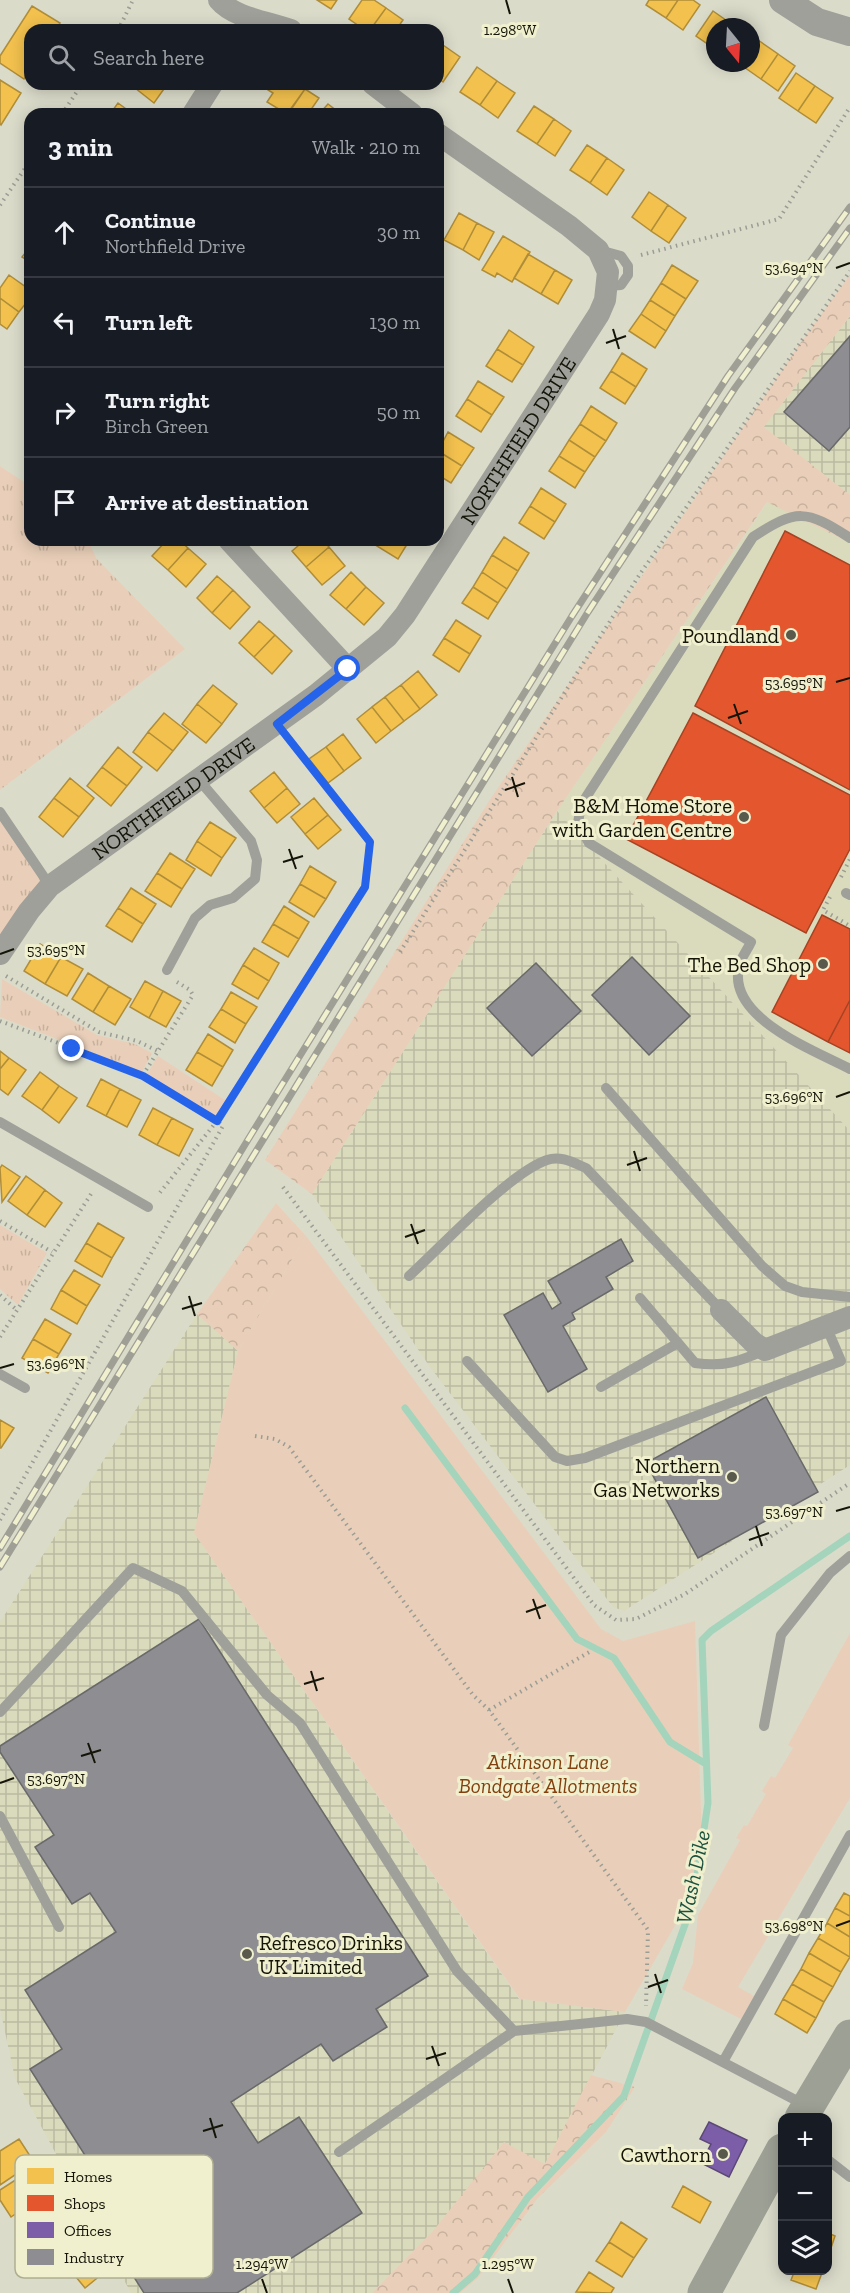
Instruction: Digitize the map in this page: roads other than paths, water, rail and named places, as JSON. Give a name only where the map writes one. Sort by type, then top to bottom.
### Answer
[{"type":"highway","points":[[805,2112],[850,2037]]},
{"type":"highway","points":[[704,2293],[778,2159]]},
{"type":"street","points":[[219,0],[239,22]]},
{"type":"street","points":[[783,0],[817,22],[850,33]]},
{"type":"street","points":[[197,108],[208,90]]},
{"type":"street","points":[[381,90],[404,108]]},
{"type":"street","points":[[444,145],[569,226],[598,250],[608,272],[608,286]]},
{"type":"street","name":"NORTHFIELD DRIVE","points":[[0,954],[29,910],[50,886],[277,724],[387,638],[405,615],[599,314],[608,286]]},
{"type":"street","points":[[235,546],[348,669]]},
{"type":"street","points":[[722,1310],[754,1343],[765,1350],[850,1317]]},
{"type":"lane","points":[[598,250],[625,259],[628,275],[626,281],[621,285],[608,286]]},
{"type":"lane","points":[[850,538],[832,526],[801,514],[782,518],[753,537],[581,805],[578,823],[589,843],[751,942],[739,967],[740,993],[751,1010],[770,1026],[850,1069]]},
{"type":"lane","points":[[168,970],[195,918],[210,905],[232,898],[255,879],[257,860],[250,841],[199,780]]},
{"type":"lane","points":[[0,812],[50,886]]},
{"type":"lane","points":[[606,1088],[762,1266],[785,1286],[802,1292],[850,1297]]},
{"type":"lane","points":[[0,1122],[148,1207]]},
{"type":"lane","points":[[409,1276],[511,1182],[548,1160],[566,1159],[586,1168],[722,1310]]},
{"type":"lane","points":[[640,1298],[695,1363],[719,1366],[740,1361],[765,1350]]},
{"type":"lane","points":[[467,1361],[555,1457],[567,1461],[585,1458],[841,1361],[826,1326]]},
{"type":"lane","points":[[601,1387],[678,1343]]},
{"type":"lane","points":[[0,1374],[25,1388]]},
{"type":"lane","points":[[764,1726],[781,1635],[830,1573],[850,1556]]},
{"type":"lane","points":[[0,1712],[133,1568],[182,1591],[267,1695],[300,1723],[457,1971],[514,2031]]},
{"type":"lane","points":[[0,1816],[59,1927]]},
{"type":"lane","points":[[723,2061],[850,1835]]},
{"type":"lane","points":[[339,2152],[514,2031],[627,2019],[645,2022],[723,2061],[805,2112]]},
{"type":"lane","points":[[832,2163],[850,2177]]},
{"type":"waterway","points":[[405,1408],[577,1639],[614,1658],[670,1742],[706,1764]]},
{"type":"waterway","name":"Wash Dike","points":[[453,2293],[475,2274],[528,2197],[624,2096],[693,1902],[708,1803],[702,1640],[711,1631],[850,1536]]},
{"type":"railway","points":[[0,1548],[249,1138],[572,616],[728,376],[850,207]]},
{"type":"railway","points":[[0,1567],[588,612],[735,388],[850,228]]},
{"type":"place","name":"Poundland","points":[[791,635]]},
{"type":"place","name":"B&M Home Store with Garden Centre","points":[[744,817]]},
{"type":"place","name":"The Bed Shop","points":[[823,964]]},
{"type":"place","name":"Northern Gas Networks","points":[[732,1477]]},
{"type":"place","name":"Refresco Drinks UK Limited","points":[[247,1954]]},
{"type":"place","name":"Cawthorn","points":[[723,2154]]},
{"type":"park label","name":"Atkinson Lane Bondgate Allotments","points":[[548,1773]]}]
